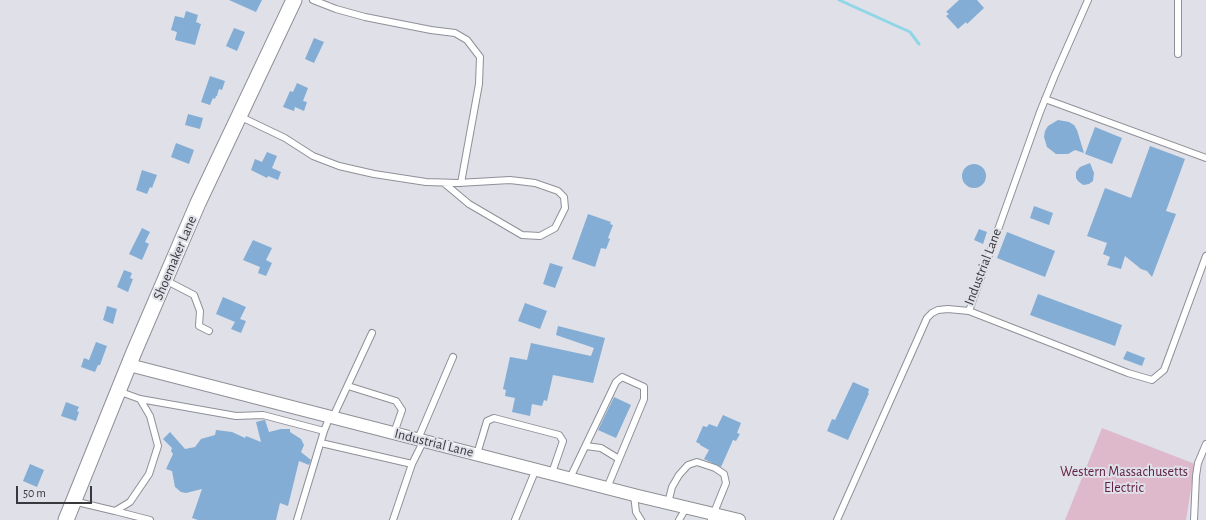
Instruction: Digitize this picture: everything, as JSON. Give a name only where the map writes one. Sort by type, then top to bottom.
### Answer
[{"type":"street","name":"Shoemaker Lane","points":[[66,520],[118,391],[198,203],[294,0]]},
{"type":"street","name":"Industrial Lane","points":[[129,365],[668,503],[712,517],[739,520]]},
{"type":"lane","points":[[313,0],[336,9],[389,23],[455,33],[467,40],[480,57],[479,84],[461,182]]},
{"type":"lane","name":"Industrial Lane","points":[[837,520],[927,318],[938,310],[948,309],[969,311],[1045,99],[1088,0]]},
{"type":"lane","points":[[1178,0],[1178,54]]},
{"type":"lane","points":[[1045,99],[1206,158]]},
{"type":"lane","points":[[239,116],[285,138],[313,156],[332,164],[374,174],[409,180],[444,183],[510,180],[535,183],[558,191],[564,197],[565,208],[555,228],[540,236],[522,235],[469,204],[444,183]]},
{"type":"lane","points":[[969,311],[1128,373],[1152,380],[1164,370],[1206,256]]},
{"type":"lane","points":[[165,280],[194,295],[200,311],[199,326],[209,331]]},
{"type":"lane","points":[[297,520],[324,431],[348,386],[372,333]]},
{"type":"lane","points":[[393,520],[412,464],[453,357]]},
{"type":"lane","points":[[570,478],[616,382],[622,377],[644,386],[644,399],[607,488]]},
{"type":"lane","points":[[348,386],[396,401],[402,410],[394,433]]},
{"type":"lane","points":[[118,391],[140,398],[236,416],[263,415],[324,431]]},
{"type":"lane","points":[[115,511],[130,502],[149,474],[158,446],[150,416],[140,398]]},
{"type":"lane","points":[[477,454],[487,421],[494,418],[559,435],[563,441],[552,474]]},
{"type":"lane","points":[[321,443],[412,464]]},
{"type":"lane","points":[[1194,520],[1198,463],[1206,444]]},
{"type":"lane","points":[[586,446],[601,448],[619,458]]},
{"type":"lane","points":[[668,503],[672,487],[679,475],[688,465],[697,462],[715,468],[724,474],[726,483],[712,517]]},
{"type":"lane","points":[[515,520],[536,469]]},
{"type":"lane","points":[[634,495],[636,512],[641,520]]},
{"type":"lane","points":[[73,501],[150,520]]},
{"type":"lane","points":[[678,520],[686,508]]},
{"type":"green space","name":"Western Massachusetts Electric","points":[[1102,428],[1195,464],[1186,520],[1065,520]]},
{"type":"building","points":[[229,0],[262,0],[256,12]]},
{"type":"building","points":[[959,0],[977,0],[984,8],[967,24],[966,22],[958,29],[946,16],[949,14],[946,12]]},
{"type":"building","points":[[186,11],[198,15],[196,22],[201,24],[195,45],[175,40],[177,32],[171,30],[175,16],[184,18]]},
{"type":"building","points":[[234,28],[245,32],[237,51],[226,46]]},
{"type":"building","points":[[314,38],[324,42],[314,63],[305,59]]},
{"type":"building","points":[[210,76],[225,81],[222,90],[219,89],[217,96],[215,99],[213,98],[210,105],[201,102]]},
{"type":"building","points":[[297,83],[308,88],[303,101],[307,102],[304,111],[295,107],[294,111],[283,107],[290,91],[293,92]]},
{"type":"building","points":[[188,114],[203,118],[200,129],[185,125]]},
{"type":"building","points":[[1058,120],[1069,122],[1074,125],[1084,153],[1075,150],[1068,154],[1056,154],[1047,147],[1044,137],[1045,131],[1048,126]]},
{"type":"building","points":[[1095,127],[1122,138],[1112,164],[1085,154]]},
{"type":"building","points":[[176,143],[194,150],[189,164],[171,157]]},
{"type":"building","points":[[1150,146],[1185,159],[1166,211],[1176,214],[1152,277],[1147,271],[1141,269],[1125,256],[1121,269],[1107,265],[1110,257],[1103,254],[1107,243],[1087,236],[1105,188],[1131,198]]},
{"type":"building","points":[[267,152],[277,156],[272,168],[281,172],[278,180],[268,176],[267,178],[251,170],[255,159],[262,162]]},
{"type":"building","points":[[1090,163],[1094,173],[1093,181],[1089,184],[1083,185],[1076,178],[1076,172],[1080,167]]},
{"type":"building","points":[[974,164],[983,167],[986,176],[983,185],[974,188],[965,185],[962,176],[965,167]]},
{"type":"building","points":[[142,170],[157,175],[152,188],[150,187],[147,194],[136,190]]},
{"type":"building","points":[[1034,206],[1053,213],[1049,225],[1030,218]]},
{"type":"building","points":[[588,214],[611,222],[610,224],[613,225],[606,249],[601,248],[595,267],[572,259]]},
{"type":"building","points":[[142,228],[150,232],[145,242],[149,244],[142,260],[129,254]]},
{"type":"building","points":[[979,229],[987,232],[983,244],[974,240]]},
{"type":"building","points":[[1007,232],[1055,251],[1045,277],[997,258]]},
{"type":"building","points":[[253,240],[272,248],[266,260],[272,263],[266,276],[258,273],[260,267],[243,260]]},
{"type":"building","points":[[550,263],[563,267],[555,288],[543,284]]},
{"type":"building","points":[[124,270],[132,273],[130,278],[133,279],[128,292],[117,287]]},
{"type":"building","points":[[1038,294],[1122,325],[1115,346],[1030,315]]},
{"type":"building","points":[[223,297],[246,307],[240,319],[246,321],[241,333],[231,329],[235,322],[216,314]]},
{"type":"building","points":[[525,303],[547,311],[540,329],[518,321]]},
{"type":"building","points":[[107,306],[117,309],[113,324],[103,320]]},
{"type":"building","points":[[558,326],[605,338],[593,383],[553,375],[547,401],[544,400],[542,406],[532,404],[530,416],[512,412],[515,398],[505,396],[506,390],[503,389],[510,357],[527,360],[531,343],[591,356],[594,348],[556,335]]},
{"type":"building","points":[[96,342],[107,346],[100,365],[98,365],[95,372],[81,367],[84,358],[89,360]]},
{"type":"building","points":[[1127,351],[1145,358],[1142,366],[1123,359]]},
{"type":"building","points":[[853,382],[869,389],[869,393],[848,440],[827,431],[832,419],[835,420]]},
{"type":"building","points":[[614,397],[631,405],[616,438],[598,430]]},
{"type":"building","points":[[66,402],[79,407],[76,421],[61,416]]},
{"type":"building","points":[[723,415],[741,423],[737,433],[740,434],[736,441],[733,440],[721,467],[704,459],[709,450],[696,442],[703,426],[707,427],[709,424],[717,427]]},
{"type":"building","points":[[265,420],[269,432],[281,429],[290,429],[290,432],[301,439],[304,445],[301,452],[311,460],[309,465],[299,461],[288,506],[280,503],[276,520],[198,520],[192,518],[202,489],[186,493],[181,492],[175,487],[172,471],[166,469],[173,454],[171,451],[172,448],[163,439],[170,432],[185,449],[195,447],[201,439],[215,435],[216,430],[232,432],[245,438],[246,436],[261,442],[256,422]]},
{"type":"building","points":[[30,464],[44,470],[37,487],[23,481]]},
{"type":"waterway","points":[[839,0],[910,32],[919,44]]}]
